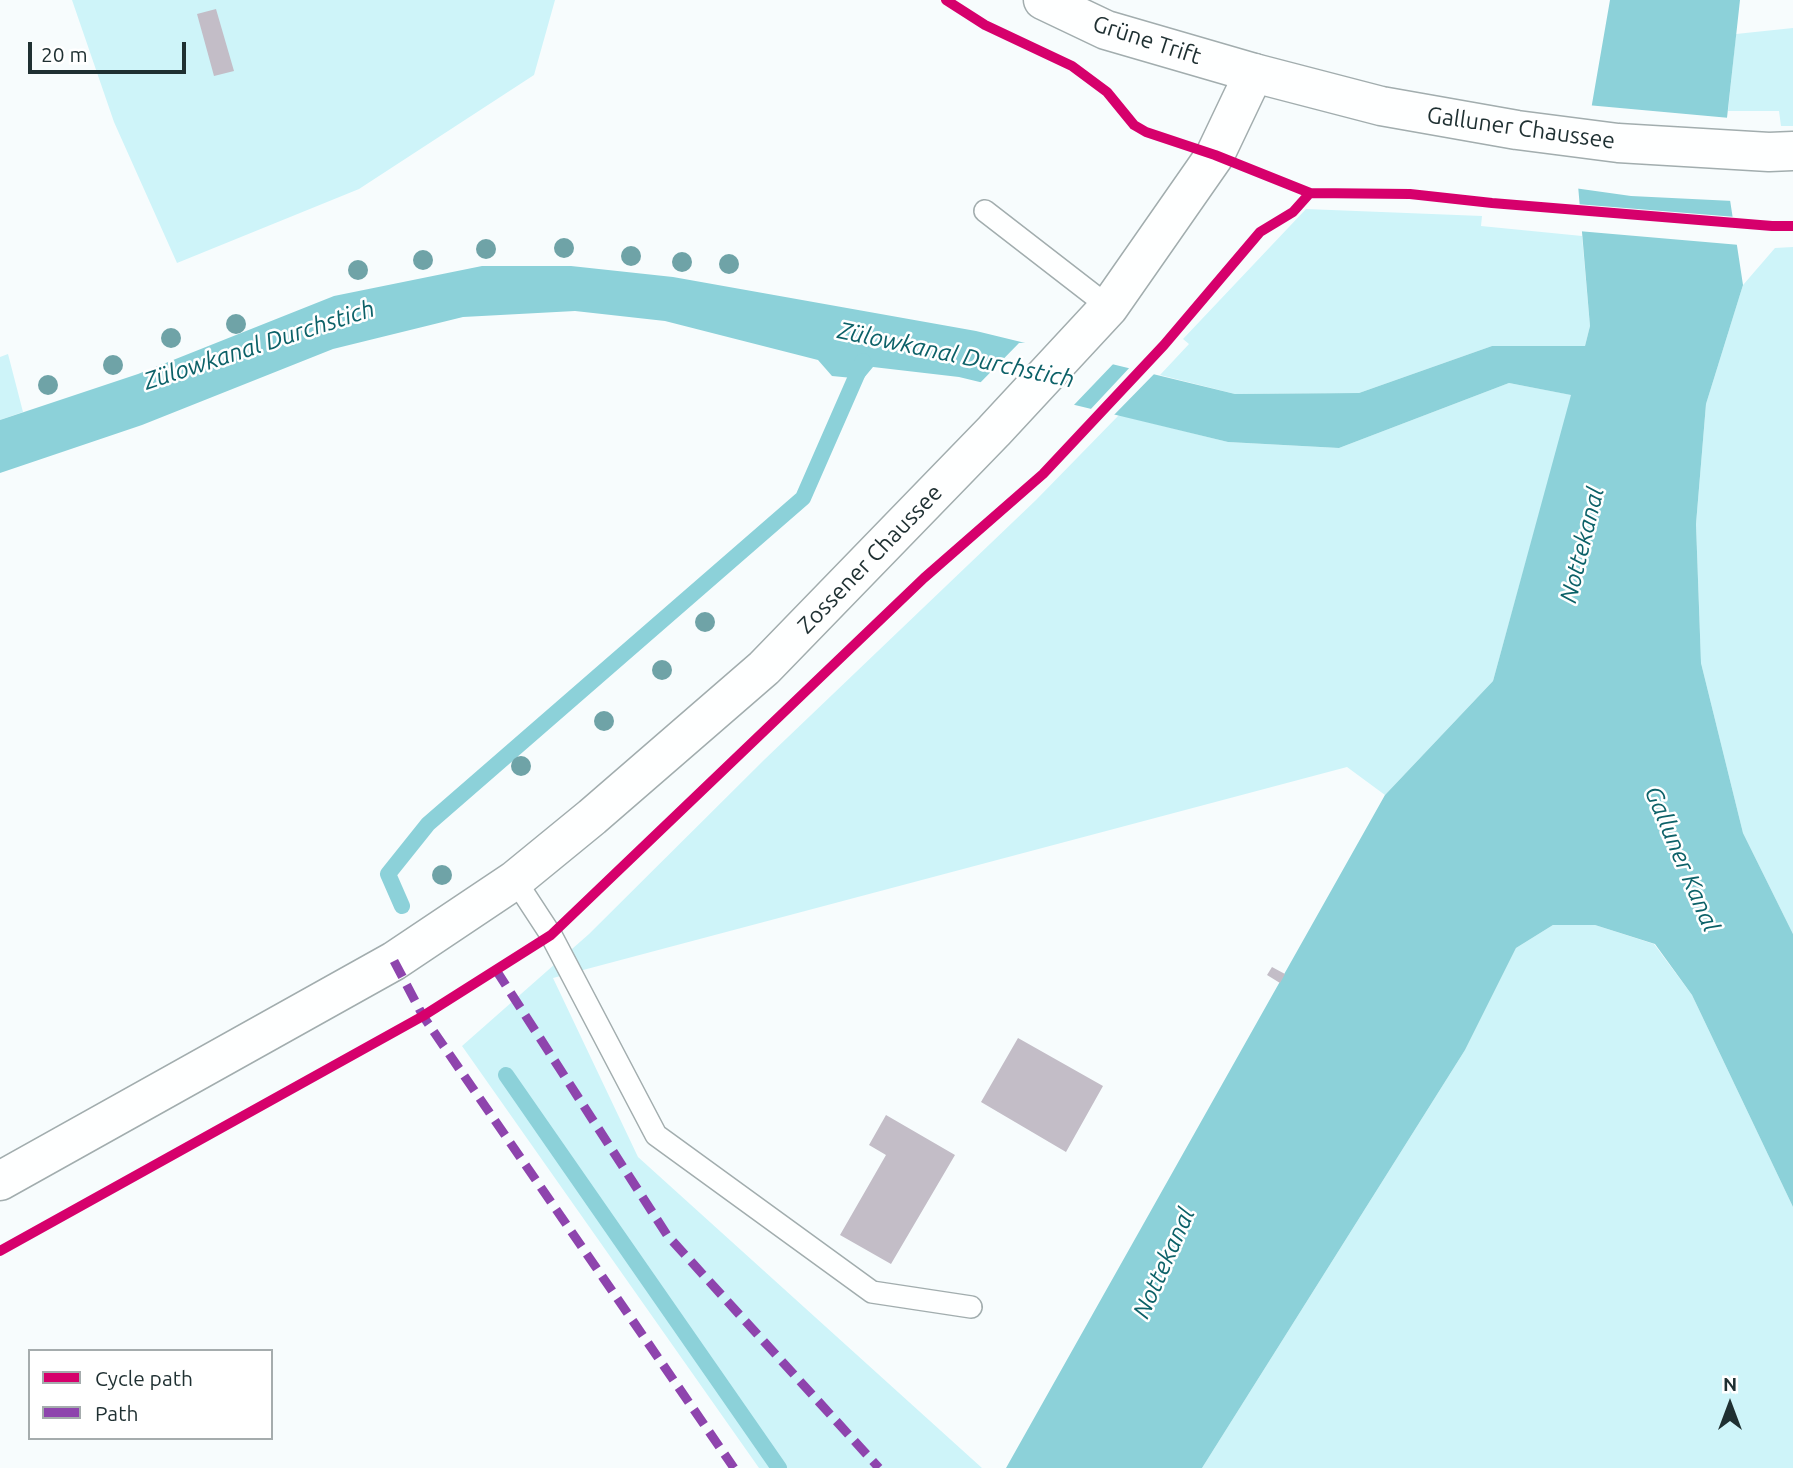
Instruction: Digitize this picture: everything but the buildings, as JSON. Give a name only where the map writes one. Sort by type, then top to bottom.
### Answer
[{"type":"main road","name":"Grüne Trift","points":[[1043,0],[1106,30],[1254,73]]},
{"type":"main road","name":"Galluner Chaussee","points":[[1254,73],[1381,106],[1517,130],[1618,143],[1781,151]]},
{"type":"main road","name":"Zossener Chaussee","points":[[0,1181],[394,961],[515,880],[764,668],[994,432],[1109,307],[1215,155],[1254,73]]},
{"type":"lane","points":[[985,211],[1109,307]]},
{"type":"lane","points":[[515,880],[551,935],[656,1135],[873,1292],[971,1307]]},
{"type":"shaded area","points":[[72,0],[555,0],[534,75],[359,189],[177,263],[114,122]]},
{"type":"shaded area","points":[[1793,28],[1793,126],[1781,126],[1779,111],[1728,111],[1736,34]]},
{"type":"shaded area","points":[[1306,209],[1482,216],[1481,226],[1582,236],[1590,326],[1585,346],[1492,346],[1359,393],[1235,394],[1160,375],[1189,344],[1183,339]]},
{"type":"shaded area","points":[[1793,247],[1793,934],[1743,833],[1701,663],[1696,524],[1706,404],[1743,285],[1775,248]]},
{"type":"shaded area","points":[[8,354],[23,412],[0,420],[0,357]]},
{"type":"shaded area","points":[[1509,383],[1572,395],[1493,681],[1385,795],[1347,767],[553,978],[638,1157],[982,1468],[759,1468],[462,1046],[589,934],[765,759],[1036,500],[1119,415],[1228,442],[1339,448]]},
{"type":"shaded area","points":[[1553,925],[1595,925],[1654,944],[1692,995],[1793,1207],[1793,1468],[1202,1468],[1465,1050],[1516,948]]},
{"type":"water","points":[[1610,0],[1740,0],[1723,154],[1743,285],[1706,404],[1696,524],[1701,663],[1743,833],[1793,934],[1793,1207],[1692,995],[1655,944],[1595,925],[1553,925],[1516,948],[1465,1050],[1202,1468],[1006,1468],[1385,795],[1493,681],[1571,395],[1509,383],[1339,448],[1228,442],[959,377],[873,367],[863,379],[832,376],[818,360],[665,321],[575,311],[463,317],[333,349],[142,425],[0,473],[0,420],[138,374],[334,296],[482,266],[571,266],[673,277],[976,331],[1235,394],[1359,393],[1492,346],[1585,346],[1590,326],[1578,185]]},
{"type":"pier","points":[[1587,105],[1730,118],[1726,154],[1733,201],[1631,196],[1574,188]]},
{"type":"pier","points":[[1576,204],[1736,217],[1740,245],[1578,231]]},
{"type":"pier","points":[[1039,342],[1116,361],[1072,407],[978,385],[1019,343]]},
{"type":"pier","points":[[1132,365],[1157,371],[1112,417],[1089,411]]},
{"type":"waterway","name":"Zülowkanal Durchstich","points":[[402,906],[388,874],[428,824],[803,498],[863,361]]},
{"type":"waterway","points":[[506,1075],[779,1468]]},
{"type":"marked path","points":[[394,961],[423,1016],[734,1468]]},
{"type":"marked path","points":[[496,970],[667,1235],[879,1468]]},
{"type":"cycle path","points":[[946,0],[985,25],[1072,66],[1107,92],[1134,125],[1146,132],[1215,155],[1310,193],[1410,194],[1492,203],[1793,226]]},
{"type":"cycle path","points":[[0,1251],[423,1016],[551,935],[924,578],[1043,474],[1164,345],[1260,232],[1293,212],[1310,193]]},
{"type":"water label","name":"Nottekanal","points":[[1582,545]]},
{"type":"water label","name":"Galluner Kanal","points":[[1682,859]]},
{"type":"water label","name":"Nottekanal","points":[[1164,1263]]}]
